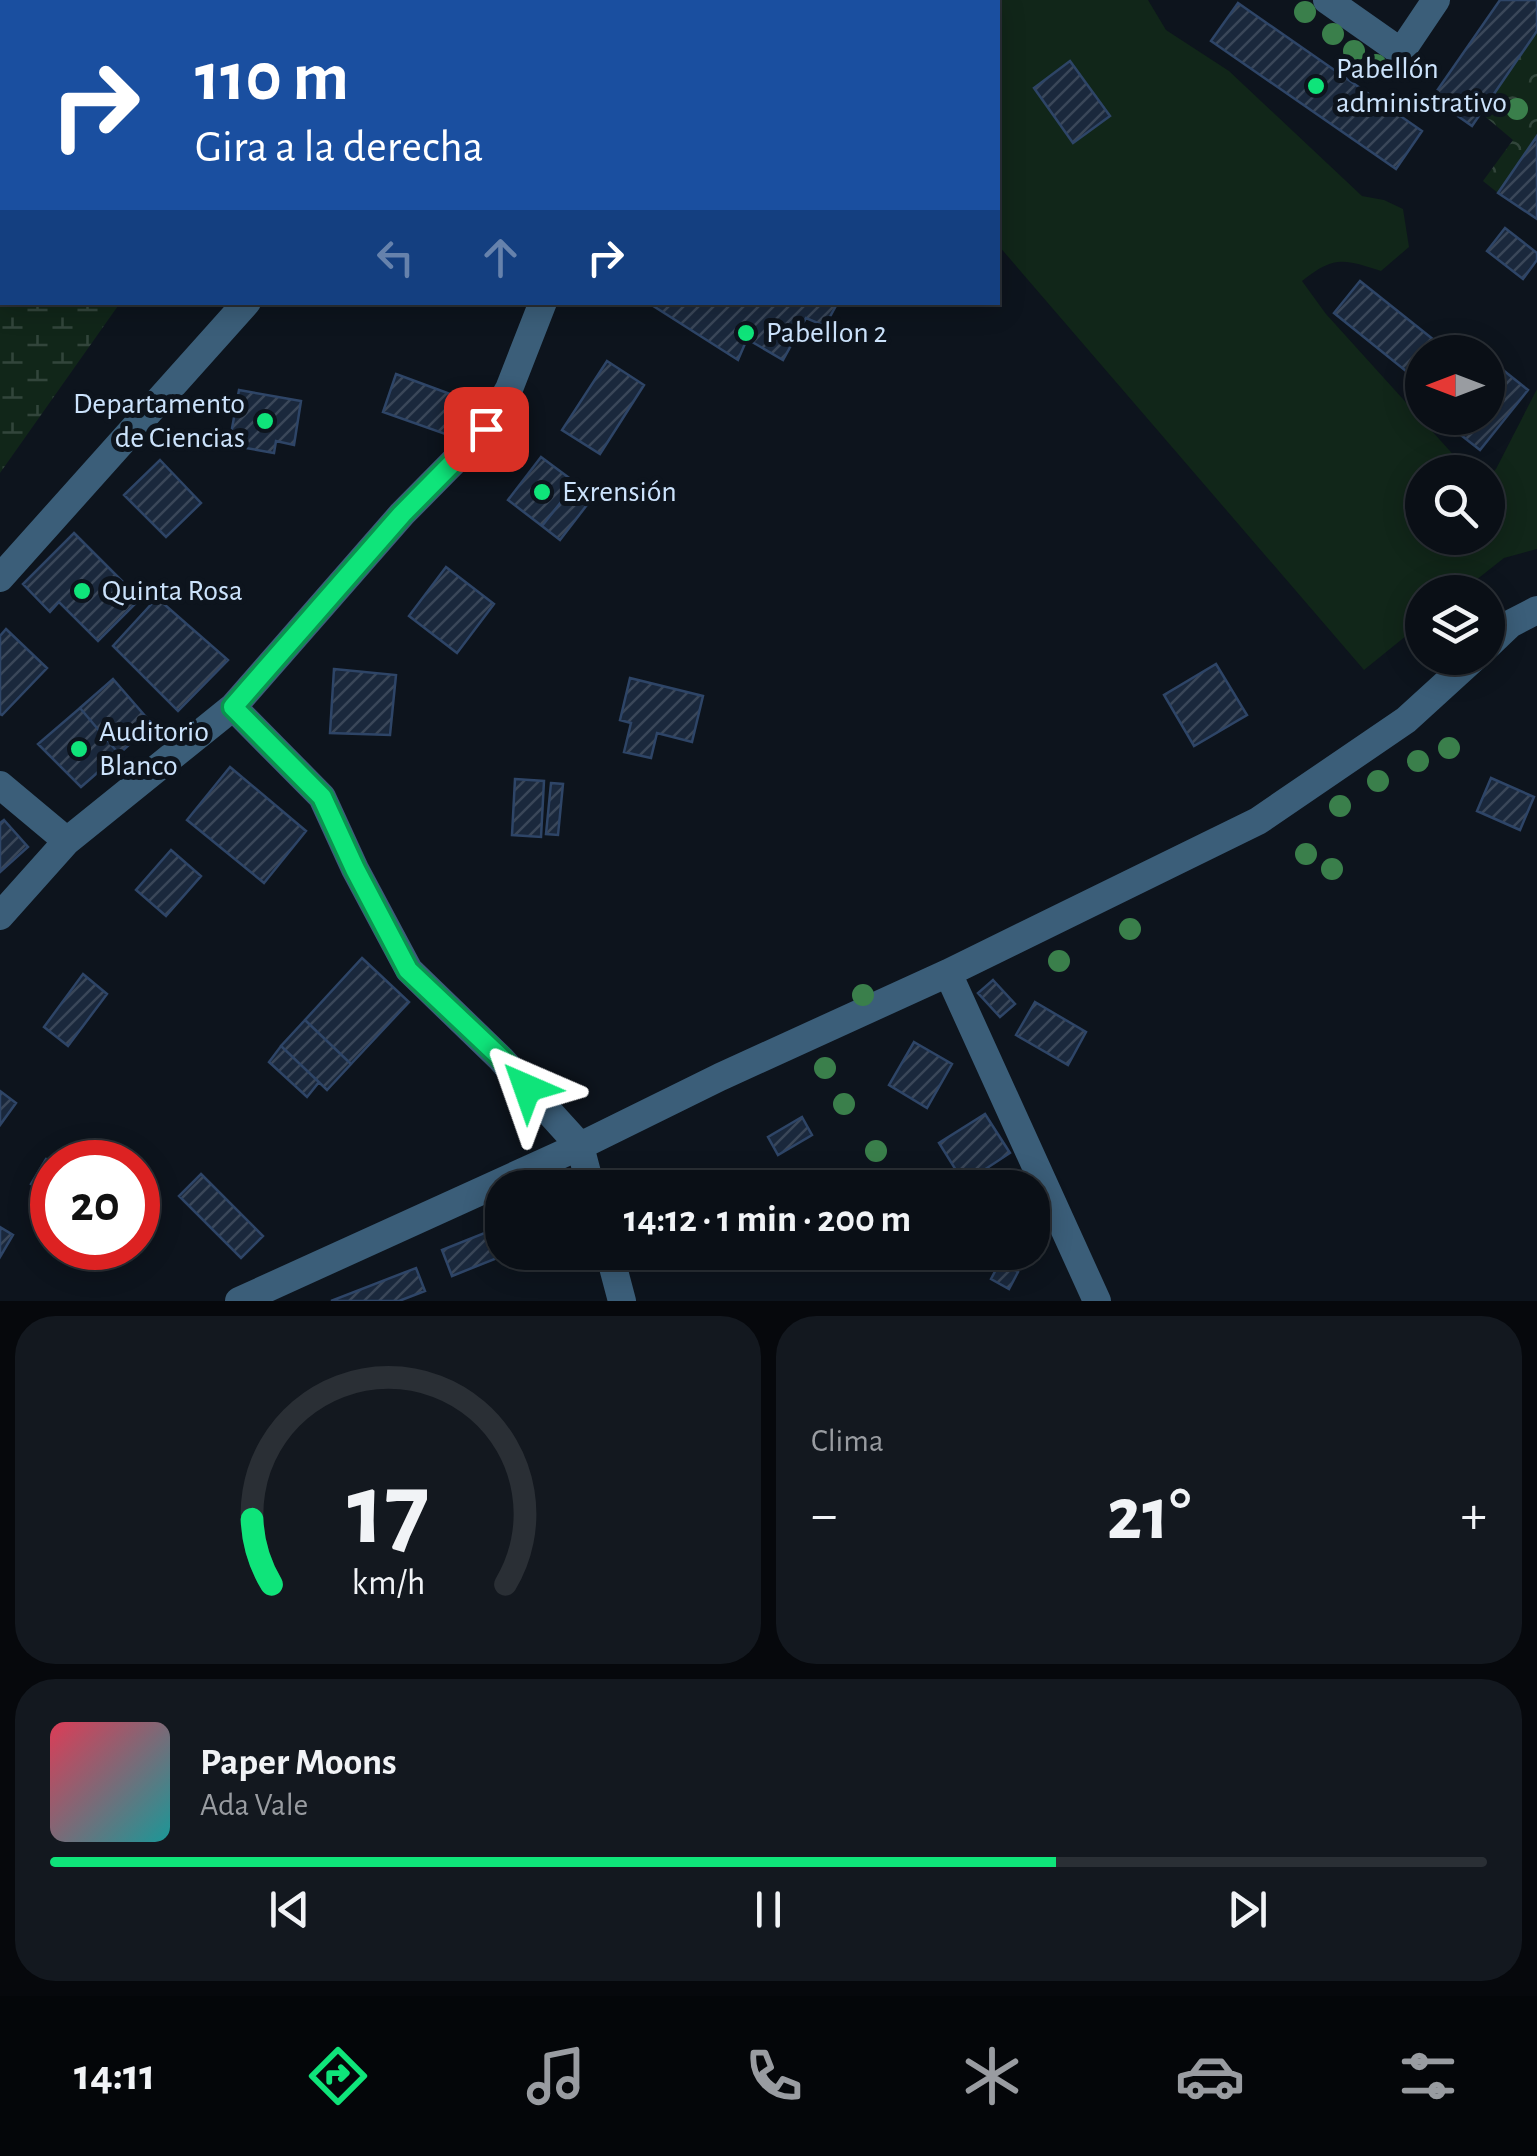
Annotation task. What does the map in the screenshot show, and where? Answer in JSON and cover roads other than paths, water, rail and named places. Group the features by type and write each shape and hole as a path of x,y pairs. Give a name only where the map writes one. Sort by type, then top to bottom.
{"lane":[{"path":"1327,0 1401,52 1436,0"},
{"path":"0,578 243,305"},
{"path":"0,916 67,841 233,707 402,514 486,429 509,389 542,305"},
{"path":"1505,629 1537,610"},
{"path":"239,1301 580,1146 1258,821 1406,720 1455,675"},
{"path":"233,707 322,797 408,970 501,1058 580,1146 586,1170"},
{"path":"0,784 67,841"},
{"path":"948,972 1097,1301"},
{"path":"614,1270 622,1301"}],"place":[{"name":"Pabellón administrativo","path":"1316,86"},
{"name":"Pabellon 2","path":"746,333"},
{"name":"Departamento de Ciencias","path":"265,421"},
{"name":"Exrensión","path":"542,492"},
{"name":"Quinta Rosa","path":"82,591"},
{"name":"Auditorio Blanco","path":"79,749"}]}
